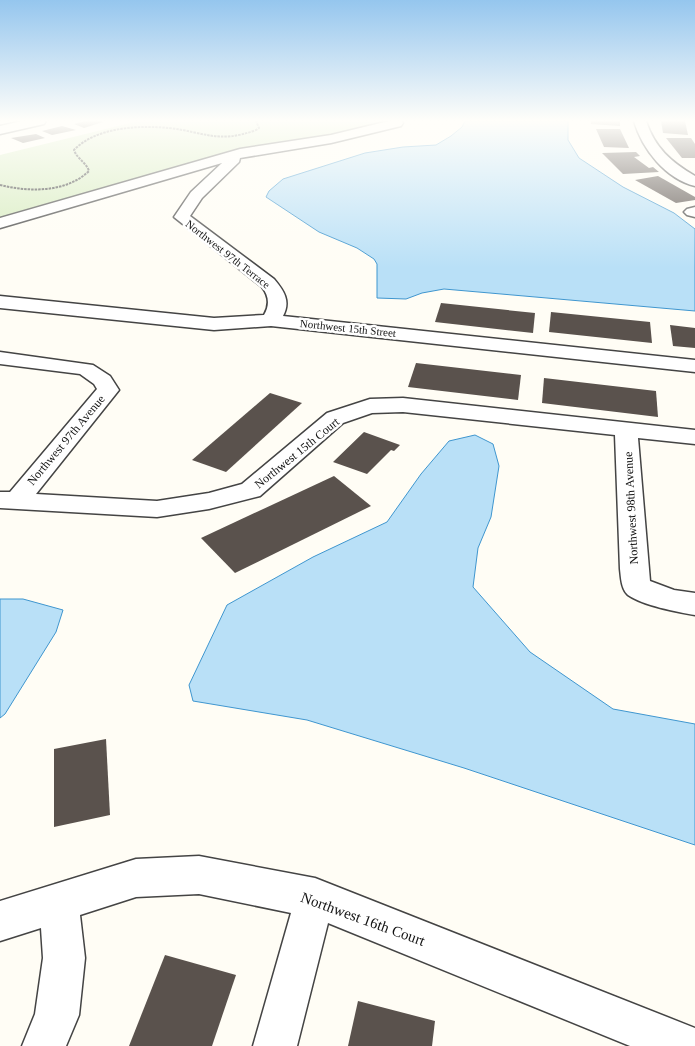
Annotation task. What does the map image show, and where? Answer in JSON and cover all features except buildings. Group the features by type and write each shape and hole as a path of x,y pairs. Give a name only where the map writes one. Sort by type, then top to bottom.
{"street":[{"path":"0,223 184,170"},
{"name":"Northwest 97th Terrace","path":"222,170 207,183 184,211 182,217 268,283 276,293 278,308 271,320"},
{"path":"678,170 695,182"},
{"name":"Northwest 15th Street","path":"0,302 214,324 271,320 695,366"},
{"name":"Northwest 97th Avenue","path":"0,358 86,369 103,380 108,390 9,500"},
{"name":"Northwest 15th Court","path":"9,500 157,509 209,501 251,490 335,418 370,406 403,405 695,438"},
{"name":"Northwest 98th Avenue","path":"626,429 634,569 637,587 670,600 695,604"},
{"name":"Northwest 16th Court","path":"0,920 136,878 199,875 315,898 670,1042"},
{"path":"275,1046 315,898"},
{"path":"44,1046 57,1015 64,958 59,902"}],"path":[{"path":"0,185 16,189 55,187 78,180 85,176 89,170"}],"green space":[{"path":"0,170 174,170 0,219"}],"water":[{"path":"312,170 597,170 623,187 674,213 695,229 695,311 444,289 422,293 406,299 377,298 377,264 374,259 357,248 319,232 266,197 269,191 283,179"},
{"path":"475,435 493,444 499,466 491,517 478,548 473,587 530,652 613,709 695,724 695,845 464,768 307,720 193,701 189,685 227,605 313,557 387,522 421,474 449,441"},
{"path":"0,599 23,599 63,610 56,632 5,714 0,718"}]}
